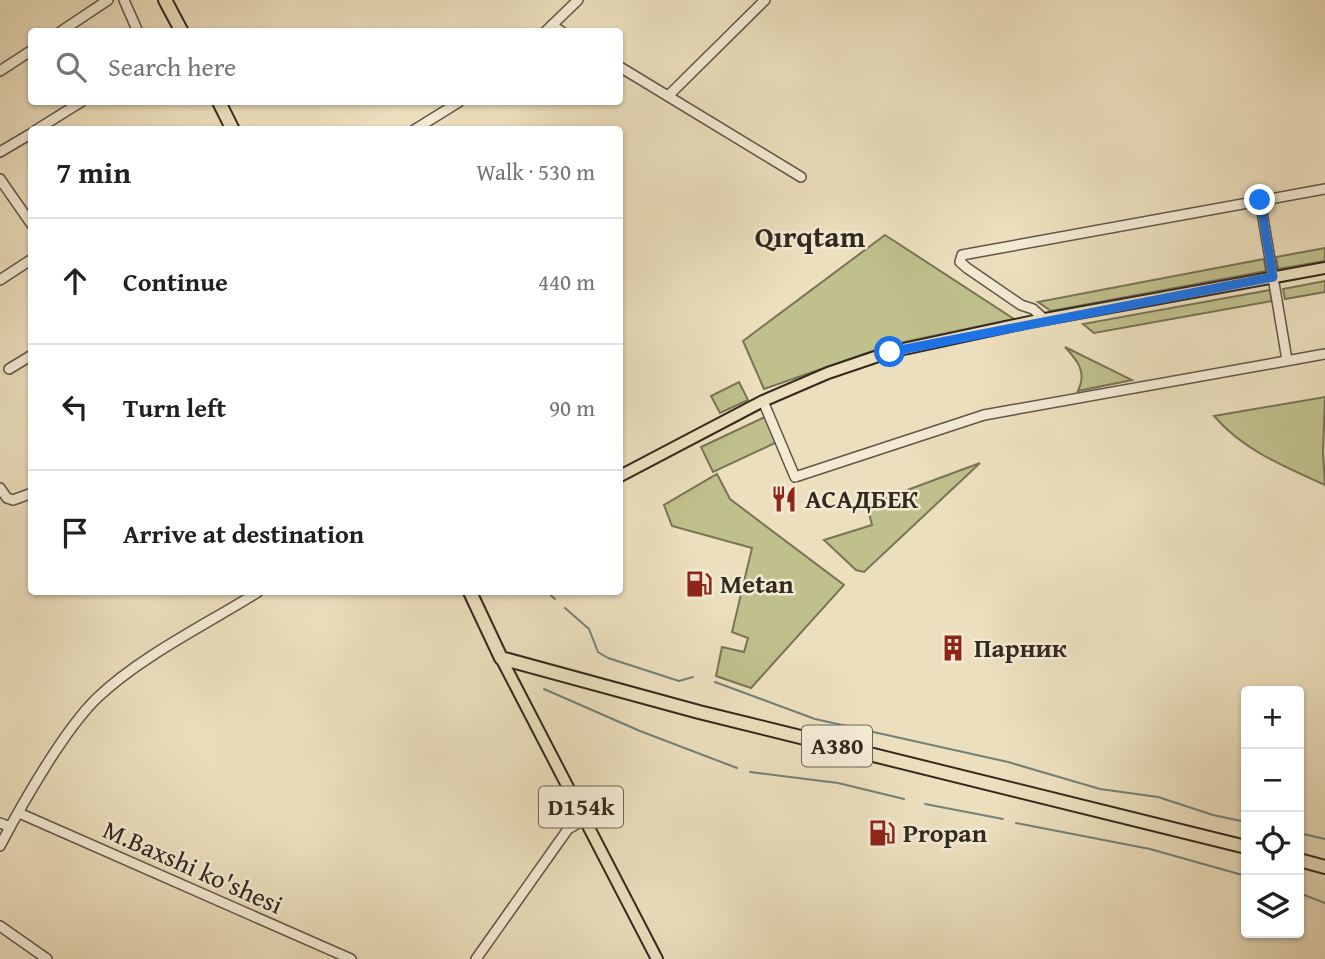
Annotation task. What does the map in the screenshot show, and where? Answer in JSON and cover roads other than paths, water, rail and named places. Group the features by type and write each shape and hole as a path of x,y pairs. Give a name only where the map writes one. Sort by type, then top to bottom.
{"highway":[{"path":"165,0 178,28"},
{"path":"220,105 231,126"},
{"path":"471,595 501,658"},
{"name":"A380","path":"501,658 699,712 1241,846"},
{"path":"1304,861 1325,867"}],"main road":[{"path":"623,474 763,401 828,373 890,352 1044,319 1325,268"},
{"name":"D154k","path":"501,658 657,959"}],"street":[{"path":"66,28 108,0"},
{"path":"124,0 136,28"},
{"path":"668,96 765,0"},
{"path":"548,28 576,1"},
{"path":"0,71 28,53"},
{"path":"623,69 801,177"},
{"path":"43,126 76,105"},
{"path":"421,126 455,105"},
{"path":"0,152 28,135"},
{"path":"0,179 28,219"},
{"path":"1044,319 967,268 960,262 962,255 1325,189"},
{"path":"1260,200 1287,360"},
{"path":"0,280 28,262"},
{"path":"763,401 795,477 984,415 1325,354"},
{"path":"9,369 28,357"},
{"path":"0,488 7,498 13,500 28,494"},
{"path":"0,846 58,750 96,699 135,669 253,595"},
{"name":"M.Baxshi ko'shesi","path":"19,813 351,959"},
{"path":"476,959 568,829 586,818"},
{"path":"0,822 10,827"},
{"path":"0,926 47,959"}],"waterway":[{"path":"550,595 555,599"},
{"path":"565,608 589,629 598,652 608,658 679,681 693,677"},
{"path":"715,682 815,719 1008,762 1100,789 1158,797 1241,821"},
{"path":"544,689 640,731 737,768"},
{"path":"750,772 838,783 904,799"},
{"path":"925,804 1003,819"},
{"path":"1016,823 1150,849 1242,875"},
{"path":"1304,834 1325,839"},
{"path":"1304,895 1325,903"}],"place":[{"name":"АСАДБЕК","path":"784,499"},
{"name":"Metan","path":"699,584"},
{"name":"Парник","path":"953,648"},
{"name":"Propan","path":"882,833"}],"district":[{"name":"Qırqtam","path":"810,237"}]}
